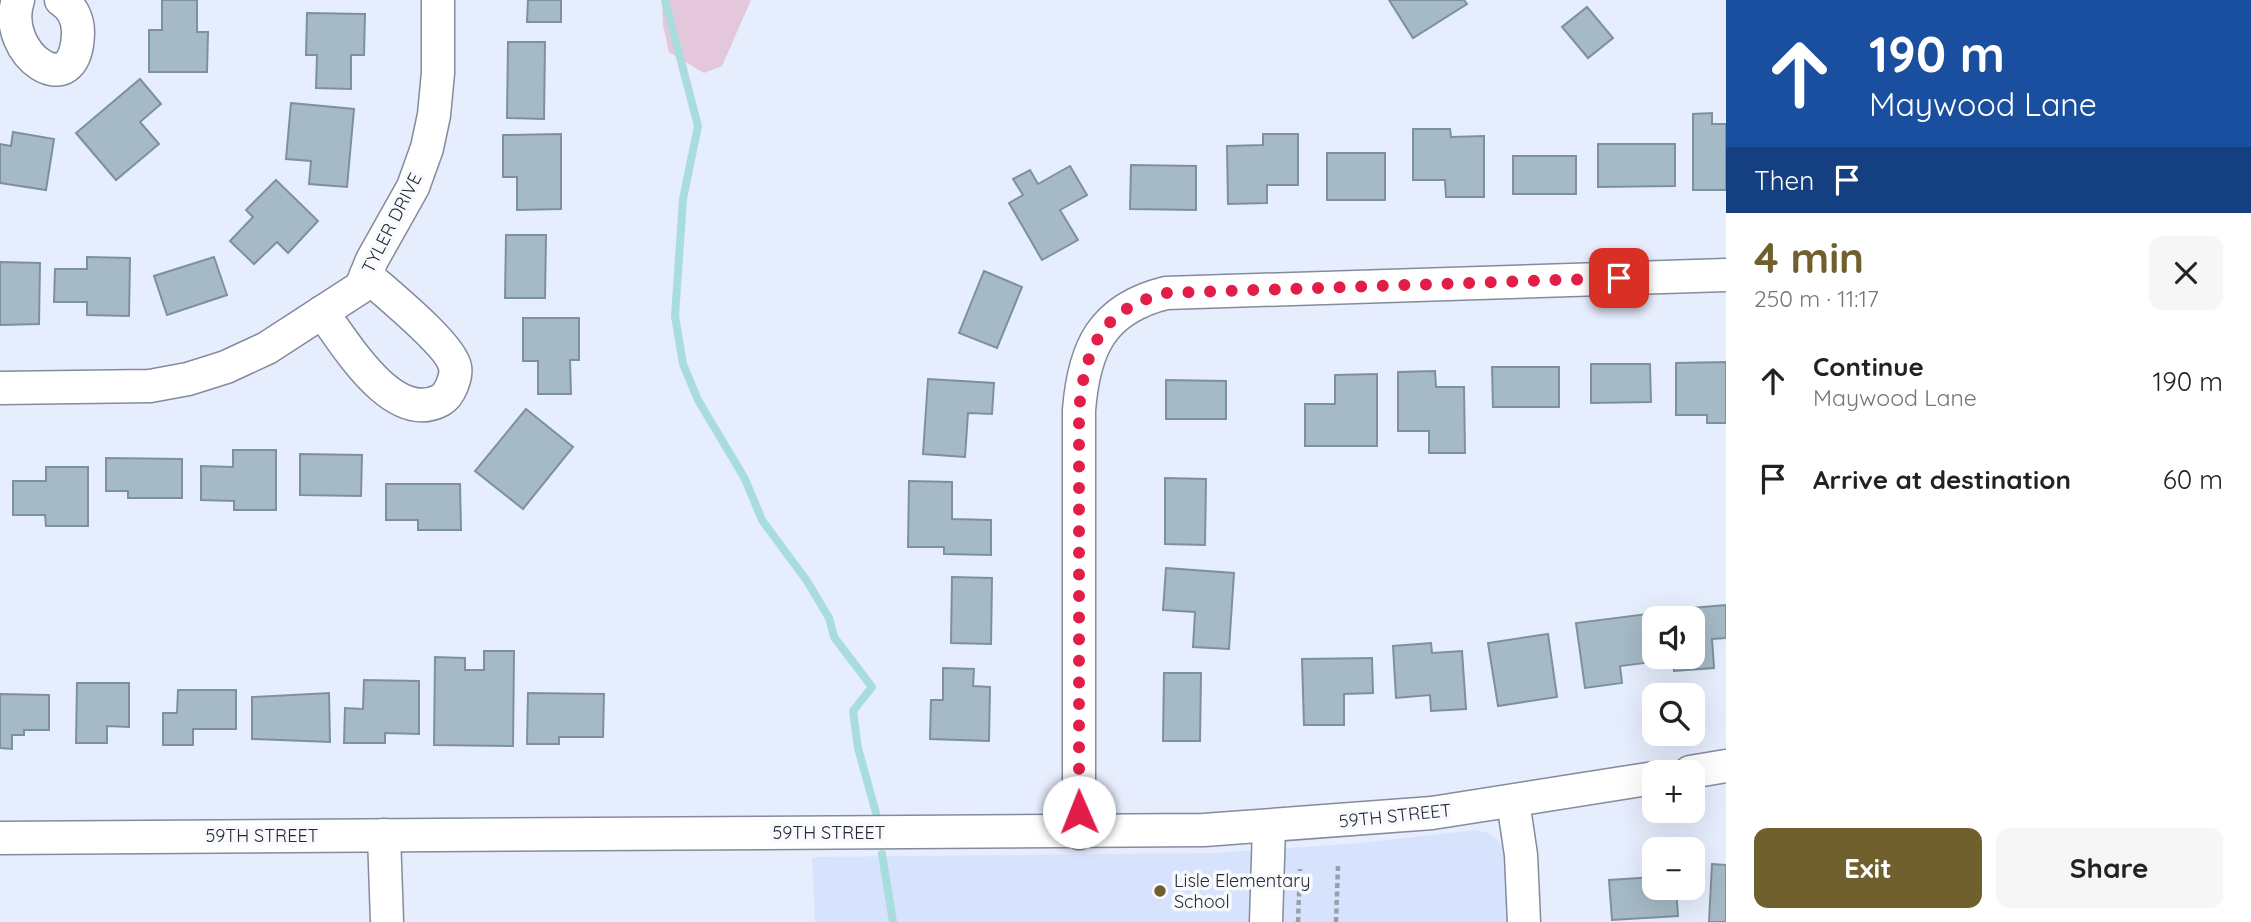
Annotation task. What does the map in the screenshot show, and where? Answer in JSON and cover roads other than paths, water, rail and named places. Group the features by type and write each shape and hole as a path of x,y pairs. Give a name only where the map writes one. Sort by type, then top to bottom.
{"street":[{"path":"10,2 1,31 8,55 17,64 42,71 66,61 78,39 74,15 61,0"},
{"name":"TYLER DRIVE","path":"0,388 150,386 188,379 226,367 267,348 361,287 413,187 427,148 437,87 438,0"},
{"path":"327,309 370,376 387,393 411,402 431,405 446,398 454,378 455,366 444,347 366,275"},
{"path":"1079,833 1079,410 1085,363 1093,344 1118,314 1166,293 1726,275"},
{"path":"1705,769 1726,765"},
{"name":"59TH STREET","path":"0,838 1079,833 1269,827 1432,813 1642,780"},
{"path":"1513,801 1521,855 1524,922"},
{"path":"1266,922 1269,827"},
{"path":"384,835 387,922"}],"waterway":[{"path":"665,0 698,126 683,199 675,316 683,364 698,400 745,479 762,520 807,581 829,618 834,637 872,687 853,711 858,748 876,813"},
{"path":"882,854 893,922"}],"place":[{"name":"Lisle Elementary School","path":"1160,891"}]}
